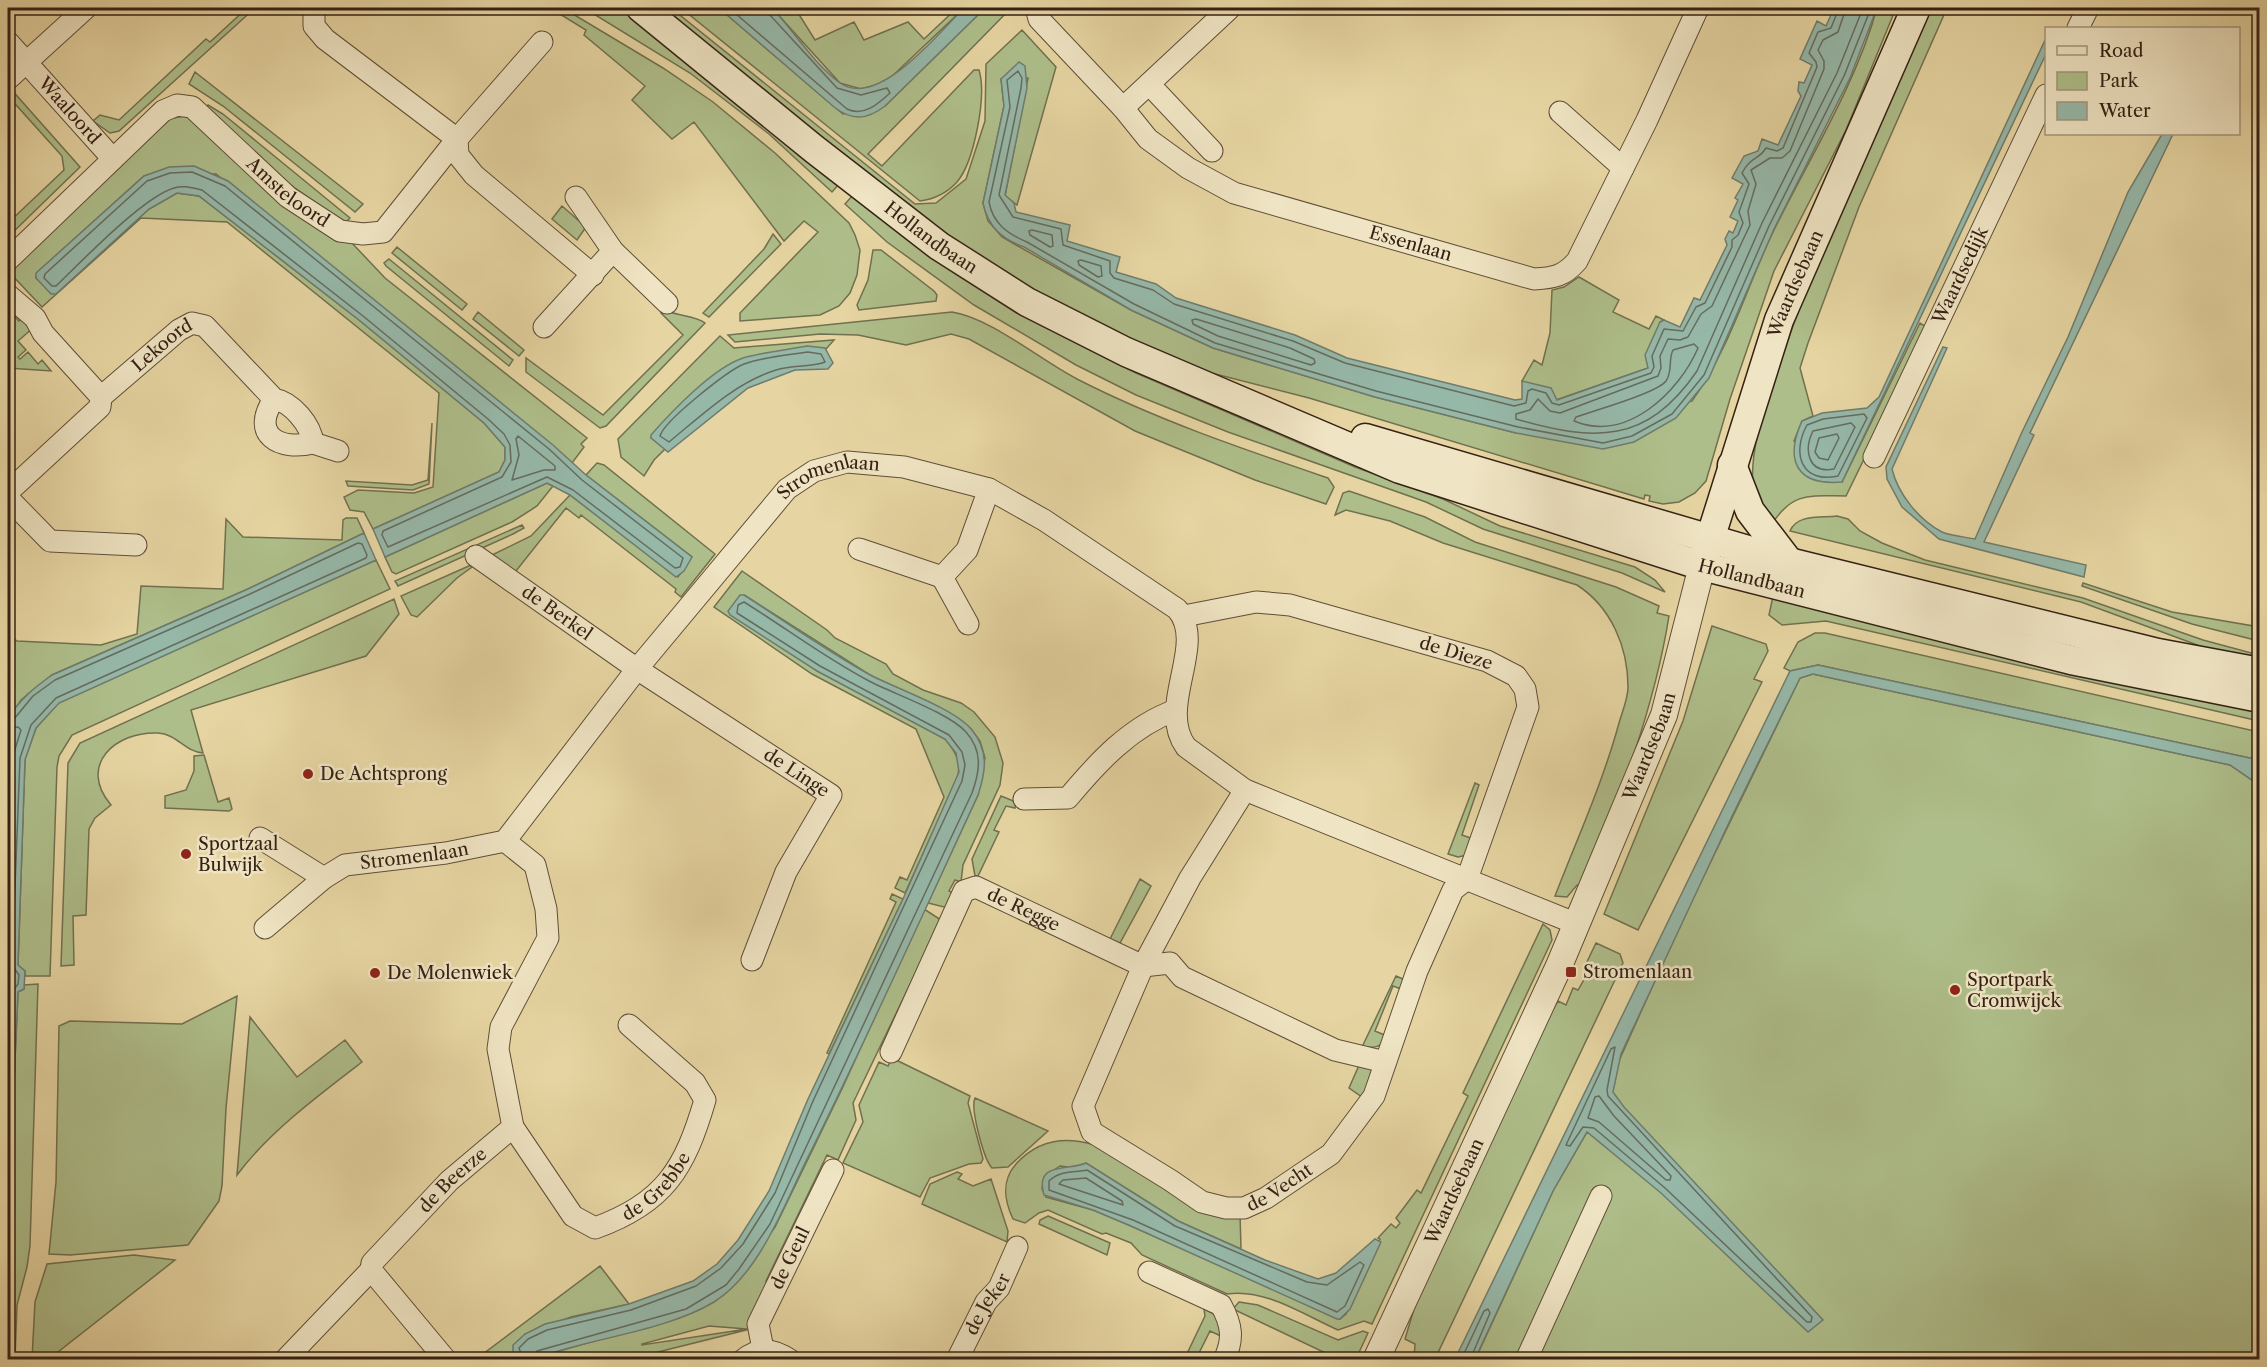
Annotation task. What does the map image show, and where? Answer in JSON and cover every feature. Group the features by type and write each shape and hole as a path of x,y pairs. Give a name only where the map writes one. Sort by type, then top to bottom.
{"main road":[{"name":"Hollandbaan","path":"641,8 814,149 939,246 1027,302 1116,347 1400,469 1702,566 2072,660 2259,698"},
{"name":"Waardsebaan","path":"1868,114 1907,8"},
{"name":"Waardsebaan","path":"1702,566 1779,320 1916,8"},
{"name":"Hollandbaan","path":"1260,408 1789,561 2158,653 2259,672"},
{"path":"1732,465 1750,511 1789,561"}],"street":[{"name":"Waaloord","path":"8,79 86,8"},
{"path":"314,8 314,26 325,39 458,139 458,155 474,175 593,275"},
{"name":"Essenlaan","path":"1036,8 1039,19 1123,108 1148,138 1188,168 1234,193 1534,279 1554,278 1567,273 1577,261 1698,8"},
{"path":"2078,27 2088,8"},
{"path":"1123,108 1229,9"},
{"name":"Waaloord","path":"8,42 112,159"},
{"name":"Amsteloord","path":"112,159 163,111 177,105 192,107 288,197 340,231 363,234 383,231 458,139 542,42"},
{"path":"1149,84 1212,151"},
{"name":"Waardsedijk","path":"1874,457 2045,97"},
{"path":"1560,112 1623,168"},
{"path":"8,260 112,159"},
{"path":"576,197 613,251 667,303"},
{"path":"544,327 613,251"},
{"path":"8,295 35,318 43,333 101,397"},
{"name":"Lekoord","path":"8,492 100,407 101,397 179,330 192,323 205,326 274,399 285,401 312,431 313,442"},
{"path":"274,399 266,411 264,423 281,445 296,447 313,442 338,451"},
{"name":"Stromenlaan","path":"265,928 324,878 345,865 446,853 505,841 637,669 787,489 814,471 847,462 892,465 989,489 1044,520 1177,609 1184,616"},
{"path":"942,577 967,550 989,489"},
{"path":"8,498 51,541 136,545"},
{"path":"859,549 942,577 968,624"},
{"name":"de Berkel","path":"476,556 637,669"},
{"name":"Waardsebaan","path":"1376,1359 1577,924 1664,715 1702,566"},
{"name":"de Dieze","path":"1184,616 1256,602 1290,605 1487,661 1516,676 1525,689 1528,707 1467,879"},
{"path":"1184,616 1188,633 1176,710 1181,740 1186,747 1245,790 1577,924"},
{"name":"de Linge","path":"637,669 831,795 786,872 752,960"},
{"path":"1024,799 1068,798 1092,769 1120,743 1153,718 1176,710"},
{"path":"1143,966 1190,878 1245,790"},
{"path":"260,838 324,878"},
{"path":"505,841 535,865 546,909 548,938 501,1027 498,1049 513,1127"},
{"name":"de Vecht","path":"1143,966 1083,1106 1092,1132 1202,1202 1226,1208 1244,1208 1288,1184 1331,1154 1374,1096 1417,971 1453,890 1467,879"},
{"name":"de Regge","path":"891,1052 964,891 976,887 1143,966"},
{"path":"1143,966 1170,963 1182,977 1335,1050 1385,1062"},
{"name":"de Grebbe","path":"513,1127 573,1216 595,1228 622,1218 651,1199 679,1169 695,1134 705,1100 695,1083 629,1025"},
{"name":"de Beerze","path":"285,1359 371,1270 372,1263 449,1181 513,1127"},
{"name":"de Geul","path":"763,1349 758,1324 833,1170"},
{"path":"1526,1359 1601,1196"},
{"name":"de Jeker","path":"957,1359 986,1302 999,1288 1017,1247"},
{"path":"371,1270 446,1359"},
{"path":"1149,1272 1221,1305 1231,1331 1232,1344 1224,1359"},
{"path":"743,1359 763,1349 777,1351 790,1359"}],"green space":[{"path":"247,8 255,8 119,131 110,133 93,121 100,115 119,120 206,39 210,42"},
{"path":"550,8 563,8 663,68 713,102 775,153 849,223 860,250 857,275 850,293 839,306 820,315 740,321 740,313 818,232 804,221 784,241 694,122 672,139 632,100 645,86 584,35 586,30"},
{"path":"584,8 623,8 840,183 832,192 769,134 690,73"},
{"path":"658,8 671,8 915,204 936,203 966,179 985,121 986,64 1022,30 1056,67 1017,205 1005,196 1028,78 1001,79 1004,106 983,203 988,221 1002,237 1131,310 1213,348 1375,397 1516,433 1692,401 1728,338 1775,228 1845,92 1877,8 1896,8 1846,130 1774,271 1730,399 1706,481 1695,493 1679,502 1663,504 1649,501 1650,496 1645,495 1644,499 1309,398 1192,368 1097,329 945,237"},
{"path":"681,8 719,8 843,114 885,106 985,8 1011,8 868,154 882,166 974,70 979,70 980,112 969,160 953,186 936,197 920,201"},
{"path":"772,8 795,8 815,40 854,22 864,40 908,22 924,39 957,8 964,8 886,82 861,89 840,83"},
{"path":"1929,8 1947,8 1859,207 1800,368 1813,416 1802,421 1794,441 1842,482 1920,323 1928,328 1846,496 1813,496 1795,501 1780,513 1772,524 1758,502 1753,488 1754,455 1765,407 1797,315 1832,226"},
{"path":"195,72 363,204 355,212 223,106 189,84"},
{"path":"10,88 80,167 8,237 8,223 64,170 62,156 8,96"},
{"path":"208,105 223,114 350,218 345,223 272,172 206,108"},
{"path":"184,116 193,119 351,242 385,278 587,438 581,444 584,447 572,463 216,174 144,176 37,273 36,278 56,294 149,209 177,193 199,196 359,320 484,423 505,447 505,460 499,472 373,529 364,512 350,510 344,497 358,490 414,493 433,487 439,393 227,222 141,218 42,307 10,273 12,267 168,119"},
{"path":"854,194 1032,320 1136,373 1355,467 1443,499 1500,526 1635,567 1655,580 1665,592 1622,573 1483,529 1426,502 1228,432 1136,395 1076,365 974,305 887,242 845,204"},
{"path":"562,206 586,227 577,240 552,219"},
{"path":"773,234 781,244 709,317 703,313 764,249"},
{"path":"397,247 467,304 462,310 392,253"},
{"path":"873,250 881,250 934,291 937,295 936,301 859,310 857,305 868,280"},
{"path":"389,259 513,360 509,366 386,266 384,263"},
{"path":"1579,277 1619,300 1613,312 1649,329 1656,316 1664,320 1660,322 1648,368 1556,400 1522,381 1534,360 1542,365 1550,333 1552,290 1564,287"},
{"path":"8,309 19,321 24,316 33,328 18,341 26,350 18,357 20,359 28,352 38,364 42,360 51,371 8,368"},
{"path":"667,311 705,323 606,426 600,428 526,372 526,358 603,415 683,335 661,313"},
{"path":"478,312 524,350 519,356 473,319"},
{"path":"952,312 983,322 1077,379 1138,408 1232,445 1328,478 1334,487 1326,504 1255,480 1135,431 969,339 951,334 906,345 858,335 820,334 735,342 728,335"},
{"path":"720,336 734,348 834,340 826,349 651,438 665,449 654,460 644,476 621,457 618,439"},
{"path":"432,423 429,484 413,490 348,486 346,481 412,485 428,480"},
{"path":"597,463 604,465 715,554 681,597 675,592 676,589 581,515 579,518 566,508 512,576 488,557 531,536 570,495 678,577 692,557 586,475"},
{"path":"547,483 553,486 537,506 512,522 396,574 392,572 385,557"},
{"path":"1349,491 1425,517 1475,542 1616,587 1659,606 1657,613 1669,616 1654,686 1634,754 1584,887 1577,885 1567,897 1555,896 1598,789 1627,696 1625,657 1615,629 1599,605 1577,585 1443,543 1390,521 1346,510 1335,515 1343,493"},
{"path":"1837,516 1848,519 1860,531 1882,543 1925,560 2083,598 2203,640 2259,655 2259,663 2200,646 2081,602 1790,531 1803,519"},
{"path":"357,518 364,533 248,589 52,675 21,700 8,720 8,634 17,641 101,645 137,634 141,586 223,589 226,519 243,537 342,540 343,520"},
{"path":"522,525 524,528 513,534 398,586 395,581"},
{"path":"376,560 390,589 72,735 59,756 57,767 50,976 25,976 25,971 18,965 25,759 36,728 58,703"},
{"path":"471,565 472,567 457,578 417,617 411,615 401,596"},
{"path":"742,571 827,630 835,638 886,664 893,674 923,690 961,703 974,712 995,737 1003,763 1000,785 963,865 961,882 955,880 949,891 955,894 948,908 928,903 978,795 985,758 980,741 971,729 952,715 870,675 744,595 817,671 945,739 955,753 959,768 957,779 905,893 895,888 900,877 907,880 944,797 916,729 812,674 714,607"},
{"path":"2083,583 2172,612 2259,627 2259,641 2192,624 2082,586"},
{"path":"1773,596 2259,712 2259,721 1826,621 1782,625 1769,615"},
{"path":"394,599 399,614 366,656 191,710 203,753 191,750 171,736 158,733 128,738 116,744 106,753 100,764 98,777 102,790 111,805 95,818 89,829 86,915 73,916 74,965 61,966 68,763 80,743"},
{"path":"1712,626 1766,644 1768,651 1754,679 1762,682 1638,930 1604,914 1683,721"},
{"path":"1815,633 1825,633 2259,732 2259,760 1818,665 1790,671 1784,668 1798,642"},
{"name":"Sportpark Cromwijck","path":"1813,674 2230,765 2259,785 2259,1359 1475,1360 1553,1191 1587,1132 1680,925 1800,678"},
{"path":"204,755 218,802 229,798 232,809 229,811 165,808 165,796 186,790 194,771 194,756"},
{"path":"1475,783 1479,785 1462,835 1476,840 1467,855 1458,857 1448,854"},
{"path":"1001,796 1016,802 1015,808 1006,806 994,830 999,832 978,876 975,876 972,859"},
{"path":"1140,879 1151,886 1120,943 1110,939"},
{"path":"892,894 903,899 829,1054 827,1053 896,902 890,899"},
{"path":"924,909 941,920 853,1103 856,1120 838,1160 827,1155 766,1281 768,1292 750,1329 630,1359 475,1360 600,1266 629,1304 571,1317 525,1334 520,1359 542,1356 688,1314 730,1289 775,1227 841,1091","holes":["709,1326 747,1329 642,1345"]},
{"path":"1543,924 1550,930 1552,940 1372,1324 1364,1321 1338,1330 1270,1299 1241,1293 1227,1294 1142,1255 1131,1243 1106,1233 1102,1234 1048,1210 1039,1213 1025,1223 1013,1219 1006,1198 1006,1184 1011,1170 1032,1150 1050,1142 1068,1140 1104,1148 1240,1214 1241,1249 1178,1221 1086,1163 1076,1168 1060,1166 1044,1177 1042,1189 1046,1197 1093,1210 1340,1319 1346,1314 1380,1239 1378,1238 1391,1224 1396,1228 1400,1223 1396,1218 1417,1190 1421,1193 1468,1096 1463,1093"},
{"path":"1596,943 1620,954 1623,963 1435,1359 1414,1359 1415,1344 1405,1339 1423,1279 1534,1041 1558,1001 1566,1005 1573,988 1578,990 1590,969 1585,966"},
{"path":"1396,976 1405,980 1401,989 1393,986 1375,1031 1387,1036 1383,1043 1377,1046 1362,1047"},
{"path":"38,984 30,1246 17,1305 15,1359 8,1360 8,1219 18,992 24,989 24,985"},
{"path":"237,996 226,1108 222,1186 219,1201 188,1245 70,1255 49,1254 56,1182 59,1026 70,1021 182,1024"},
{"path":"250,1017 297,1077 345,1040 362,1062 279,1129 237,1175"},
{"path":"892,1058 970,1096 968,1103 983,1159 981,1163 969,1164 930,1178 920,1197 843,1163 863,1122 859,1105 879,1062 888,1066"},
{"path":"1360,1063 1371,1069 1373,1074 1365,1099 1349,1088"},
{"path":"975,1098 1048,1131 1008,1167 992,1168 985,1155 979,1134 974,1112"},
{"path":"957,1172 962,1174 958,1179 973,1186 991,1179 1008,1231 1007,1242 922,1204 930,1184"},
{"path":"1048,1216 1110,1243 1107,1255 1039,1224 1040,1220"},
{"path":"134,1255 175,1260 49,1359 32,1359 35,1302 47,1264"},
{"path":"1239,1302 1258,1305 1338,1340 1363,1331 1368,1333 1356,1359 1338,1359 1233,1309"},
{"path":"1204,1309 1216,1315 1223,1337 1210,1331 1196,1359 1184,1360 1205,1316"}],"water":[{"path":"719,8 772,8 831,75 840,83 855,89 872,86 907,65 964,8 985,8 885,106 872,114 853,117 834,107"},
{"path":"1834,8 1877,8 1850,78 1774,229 1709,378 1676,418 1634,442 1603,449 1516,433 1375,397 1213,348 1131,310 1009,240 992,225 983,203 1004,106 1001,79 1019,62 1025,66 1027,88 1005,195 1014,203 1016,212 1070,225 1067,241 1120,257 1116,272 1156,284 1176,298 1295,335 1347,358 1515,400 1522,399 1522,381 1551,388 1557,400 1648,368 1645,355 1660,322 1664,320 1680,327 1694,298 1700,300 1727,245 1725,239 1729,231 1733,233 1738,221 1730,217 1738,200 1735,198 1743,184 1732,178 1744,156 1758,151 1762,139 1778,145 1801,96 1798,91 1799,82 1804,83 1812,65 1800,59 1817,21 1826,26"},
{"path":"2045,40 2045,56 1842,482 1814,480 1798,468 1794,448 1802,421 1822,413 1867,408 1879,397"},
{"path":"2161,135 2173,135 2030,433 2034,435 1984,542 2086,565 2084,577 1939,539 1902,507 1887,479 1886,467 1943,347 1947,348 1892,469 1904,497 1925,521 1942,532 1975,539 2022,432 2068,337 2128,192"},
{"path":"194,166 228,181 553,445 586,475 692,557 684,571 676,577 570,495 547,483 385,557 373,529 499,472 505,460 505,447 484,423 359,320 199,196 177,193 149,209 56,294 51,294 36,278 36,273 144,176 169,167"},
{"path":"807,346 825,348 833,363 828,369 795,370 748,388 668,452 651,438 651,435 681,403 706,380 731,363 751,356"},
{"path":"364,533 376,560 59,703 36,728 25,760 18,965 25,971 24,989 18,992 8,1219 8,720 22,700 52,675 248,589"},
{"path":"740,595 744,595 856,667 940,707 964,722 977,738 983,753 984,769 981,786 875,1018 782,1212 759,1254 746,1272 731,1289 696,1312 653,1327 542,1356 520,1359 513,1354 513,1345 525,1334 545,1324 629,1304 693,1281 717,1264 738,1240 769,1191 808,1099 903,899 959,772 956,753 945,739 817,671 730,615 728,611"},
{"path":"1818,665 2259,760 2259,785 2230,765 1813,674 1800,678 1733,814 1621,1054 1613,1092 1624,1107 1823,1320 1808,1332 1661,1193 1587,1132 1553,1191 1475,1359 1455,1359 1790,671"},
{"path":"1086,1163 1178,1221 1265,1260 1318,1279 1336,1273 1375,1239 1381,1242 1350,1309 1340,1319 1337,1319 1131,1226 1093,1210 1044,1195 1042,1184 1048,1172"}],"place":[{"name":"De Achtsprong","path":"308,774"},
{"name":"Sportzaal Bulwijk","path":"186,854"},
{"name":"Stromenlaan","path":"1571,972"},
{"name":"De Molenwiek","path":"375,973"},
{"name":"Sportpark Cromwijck","path":"1955,990"}]}
